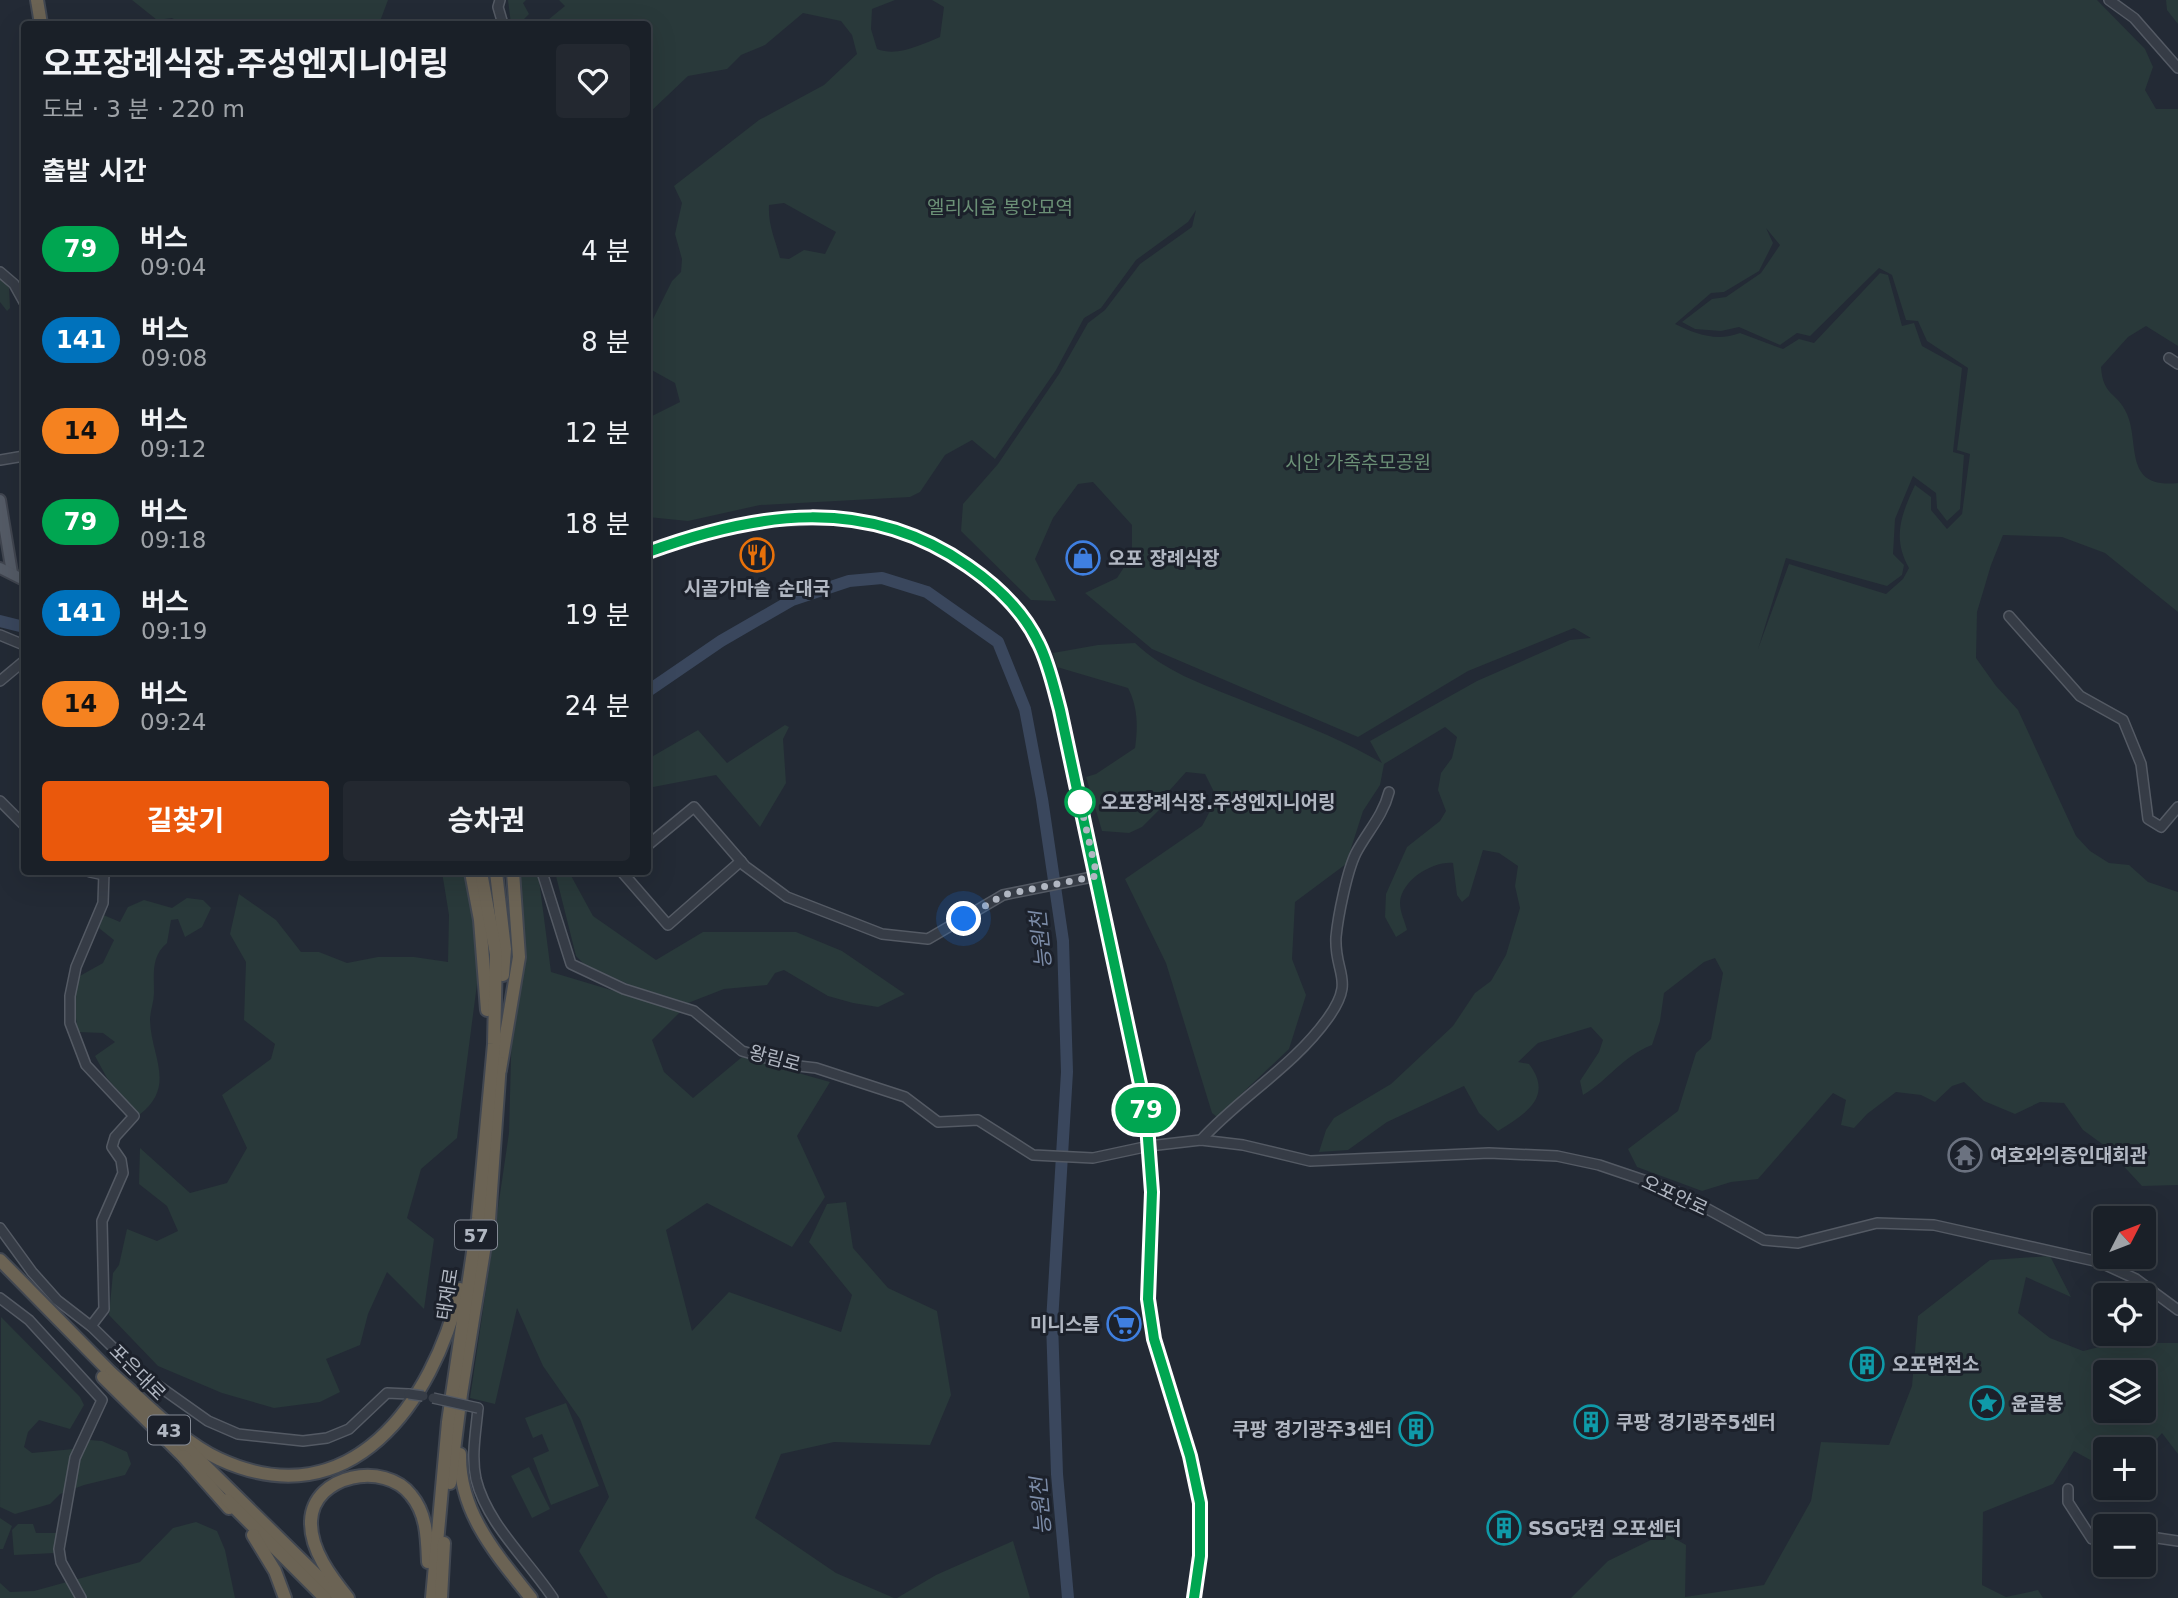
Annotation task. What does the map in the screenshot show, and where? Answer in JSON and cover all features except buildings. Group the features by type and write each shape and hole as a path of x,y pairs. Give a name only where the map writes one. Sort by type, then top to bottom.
{"highway":[{"path":"40,0 43,21"},
{"path":"472,875 482,933 496,1072"},
{"name":"태재로","path":"461,1394 489,1220 496,1072 496,954 482,875"},
{"name":"태재로","path":"430,1598 448,1422 478,1218 499,1043 505,949 496,875"},
{"path":"496,1072 519,957 513,875"},
{"path":"111,1373 197,1446 239,1467 289,1475 313,1474 335,1467 382,1436 421,1392 444,1347 478,1218"},
{"name":"포은대로","path":"0,1259 111,1373 340,1598"},
{"name":"포은대로","path":"0,1271 325,1598"},
{"path":"461,1394 459,1464 470,1509 490,1546 531,1598"},
{"name":"57","path":"441,1598 447,1506 461,1394"},
{"path":"183,1456 256,1539 275,1571 285,1598"},
{"path":"348,1598 322,1560 315,1545 311,1520 314,1507 329,1488 340,1482 368,1475 381,1476 404,1487 419,1507 426,1531 430,1598"}],"main road":[{"path":"0,500 12,573"},
{"path":"0,568 21,578"}],"street":[{"path":"500,0 498,8 502,21"},
{"path":"2109,0 2134,18 2178,68"},
{"path":"0,272 13,284 21,297"},
{"path":"0,460 21,456"},
{"path":"651,551 696,534 749,522 837,519 898,528 928,541 974,570 1000,591 1040,644 1060,710 1142,1087 1152,1192 1148,1299 1154,1339 1190,1456 1200,1503 1200,1556 1194,1598"},
{"path":"2009,616 2080,696 2123,720 2141,764 2148,819 2161,827 2178,807"},
{"path":"0,635 21,644"},
{"path":"4,679 21,664"},
{"path":"4,679 21,673"},
{"path":"1201,1140 1219,1121 1268,1082 1328,1019 1344,991 1336,938 1355,855 1386,806 1389,792"},
{"path":"0,801 21,822"},
{"path":"651,843 694,807 741,862 787,897 882,934 928,939 1003,895 1097,876"},
{"path":"625,875 668,925 741,862"},
{"path":"91,1326 104,1309 102,1221 123,1173 121,1160 112,1147 115,1137 134,1116 86,1065 71,1023 70,996 76,967 103,904 104,875"},
{"name":"왕림로","path":"543,875 571,964 624,989 694,1011 742,1051 790,1065 816,1068 905,1097 938,1122 978,1120 1033,1155 1093,1158 1149,1146"},
{"name":"오포안로","path":"1149,1146 1201,1140 1243,1145 1310,1161 1489,1153 1538,1154 1577,1159 1673,1190 1764,1240 1798,1242 1877,1223 1934,1225 2099,1262 2136,1279 2178,1310"},
{"path":"0,1228 32,1272 57,1300 91,1326 136,1370 208,1421 238,1434 303,1441 327,1438 349,1429 387,1393 428,1397 478,1408 474,1455 477,1480 493,1517 553,1598"},
{"path":"0,1298 29,1320 102,1400 75,1458 59,1549 61,1562 80,1598"},
{"path":"2068,1489 2068,1503 2093,1538"},
{"path":"2156,1538 2178,1541"}],"green space":[{"path":"132,0 388,0 380,21 157,20"},
{"path":"508,0 526,0 523,3 529,14 522,21 511,21"},
{"path":"559,0 895,0 872,9 871,29 877,49 893,52 940,37 944,7 932,0 2097,0 2145,49 2153,67 2145,90 2156,109 2178,109 2178,346 2146,326 2128,337 2101,367 2104,384 2127,414 2141,472 2149,479 2161,483 2178,483 2178,612 2105,553 2062,537 2003,535 1977,612 1976,658 2018,710 2076,836 2090,851 2109,863 2129,865 2148,882 2178,892 2178,1185 2142,1186 2105,1146 2083,1130 2064,1103 2040,1102 2015,1114 1984,1101 1964,1082 1952,1086 1935,1102 1921,1095 1896,1092 1867,1114 1854,1128 1841,1125 1846,1100 1833,1093 1758,1179 1731,1182 1702,1191 1637,1167 1628,1149 1678,1111 1696,1053 1711,1039 1723,973 1715,958 1704,962 1664,993 1660,1021 1652,1045 1632,1056 1583,1095 1580,1081 1599,1052 1603,1040 1591,1027 1538,1043 1518,1062 1529,1064 1536,1076 1539,1087 1537,1096 1526,1112 1498,1131 1479,1113 1464,1086 1387,1122 1348,1150 1319,1152 1326,1130 1334,1118 1391,1084 1453,1026 1475,993 1491,981 1506,955 1520,908 1515,886 1518,866 1499,853 1483,850 1469,896 1462,902 1457,895 1453,863 1445,863 1419,874 1406,887 1400,903 1407,930 1396,937 1385,917 1386,894 1407,847 1440,821 1446,811 1438,790 1441,773 1452,758 1457,737 1445,727 1384,764 1380,785 1363,811 1346,864 1295,902 1292,959 1306,995 1289,1049 1217,1117 1212,1113 1166,963 1125,879 1202,826 1217,798 1205,774 1186,772 1161,800 1159,810 1142,827 1129,833 1102,831 1086,777 1096,774 1135,748 1137,725 1134,702 1128,688 1057,667 1053,653 1098,645 1135,643 1146,653 1184,676 1330,736 1382,763 1370,741 1477,681 1570,640 1591,638 1574,628 1468,671 1358,737 1152,649 1085,593 1117,578 1132,555 1132,525 1093,482 1078,484 1053,518 1035,559 1056,601 1031,600 961,531 963,504 998,464 1059,374 1088,323 1105,310 1140,264 1192,227 1196,210 1188,222 1136,260 1101,308 1084,318 1056,370 995,459 972,440 945,455 920,492 910,497 760,505 688,521 651,517 651,416 680,402 675,383 651,370 651,323 672,281 681,272 682,259 675,234 682,203 674,186 759,120 824,85 857,54 852,35 841,21 803,13 765,45 741,55 727,69 688,76 651,111 651,21 547,21 565,6","holes":["784,203 836,232 825,254 804,250 789,259 780,258 771,226 769,205","1766,228 1780,245 1761,273 1726,297 1712,299 1682,322 1695,329 1721,331 1739,327 1780,345 1797,333 1810,336 1879,268 1892,275 1906,320 1918,321 1927,341 1968,368 1957,450 1970,454 1962,514 1947,529 1931,510 1931,497 1915,485 1900,526 1901,547 1909,568 1903,579 1886,594 1789,564 1758,649 1786,558 1887,586 1902,575 1904,565 1893,554 1895,519 1913,476 1936,493 1937,508 1947,521 1960,509 1964,455 1953,452 1962,368 1922,346 1914,323 1902,326 1888,275 1880,273 1814,343 1799,339 1783,349 1740,333 1714,337 1698,334 1675,324 1711,293 1724,292 1759,271 1773,243"]},
{"path":"2166,0 2178,0 2178,24 2167,10"},
{"path":"0,278 9,286 10,308 7,311 0,302"},
{"path":"785,725 789,727 783,739 786,783 760,827 716,775 651,787 651,757 698,730 727,763"},
{"path":"442,875 464,875 477,918 477,984 457,1138 421,1169 407,1218 434,1239 424,1309 387,1272 368,1314 360,1345 326,1359 340,1392 320,1402 274,1408 222,1393 158,1366 109,1315 113,1273 119,1265 127,1229 157,1241 178,1231 167,1206 139,1184 140,1148 190,1193 227,1183 247,1148 222,1095 271,1059 275,1044 244,1020 246,962 230,934 239,894 276,920 301,952 319,952 347,963 378,957 414,957 448,962 449,915"},
{"path":"516,875 538,875 551,972 681,1011 652,1040 664,1072 693,1098 742,1057 830,1082 797,1136 825,1197 792,1247 707,1203 666,1230 692,1331 729,1292 841,1332 852,1295 809,1242 827,1204 846,1202 853,1248 888,1288 937,1311 951,1395 930,1445 834,1442 781,1454 755,1518 836,1573 894,1598 608,1598 579,1551 609,1497 580,1419 543,1366 517,1308 495,1404 470,1398 509,1133"},
{"path":"556,875 571,875 593,916 656,960 703,932 796,932 842,951 905,994 878,1007 853,1003 828,996 784,970 775,973 767,985 724,989 688,1003 630,985 584,964 576,956"},
{"path":"187,898 203,900 211,908 202,927 185,937 178,919 171,920 167,943 158,954 150,1020 159,1082 157,1093 139,1115 107,1078 95,1056 115,1042 103,1033 78,1032 73,998 78,977 103,963 114,940 99,928 101,914 120,922 128,907 144,900 172,908"},
{"path":"2050,1256 2071,1297 2026,1277 2018,1313 2050,1338 2083,1351 2103,1346 2156,1346 2156,1343 2178,1343 2178,1454 2162,1433 2156,1440 2156,1437 2093,1437 2093,1461 2074,1451 2053,1484 1983,1512 1982,1585 2006,1597 2038,1590 2043,1598 1571,1598 1608,1561 1665,1533 1686,1545 1685,1597 1764,1585 1811,1501 1821,1442 1889,1445 1912,1386 1918,1316 1990,1260"},
{"path":"1,1317 80,1397 84,1405 70,1429 39,1420 28,1432 24,1447 32,1453 74,1449 90,1440 102,1441 127,1452 131,1464 125,1475 84,1485 60,1494 50,1504 15,1514 0,1507"},
{"path":"566,1403 599,1486 551,1505 533,1458 549,1451 542,1434 533,1438 525,1418"},
{"path":"529,1467 550,1509 532,1518 511,1476"},
{"path":"0,1518 12,1526 3,1549 0,1549"},
{"path":"196,1522 217,1531 225,1550 235,1598 0,1598 0,1583 10,1592 34,1591 140,1562 173,1528"},
{"path":"18,1524 33,1524 36,1533 58,1533 59,1544 55,1553 14,1555 12,1530"},
{"path":"1013,1541 1030,1598 897,1598 936,1575"}],"waterway":[{"name":"능원천","path":"651,689 721,641 792,600 849,581 882,578 927,592 998,642 1025,709 1042,799 1063,941 1067,1072 1052,1322 1057,1474 1068,1598"},
{"name":"능원천","path":"0,621 21,626"}],"bus line":[{"name":"79","path":"651,551 696,534 749,522 837,519 883,524 928,541 988,580 1023,618 1040,644 1060,710 1142,1087 1152,1192 1147,1252 1150,1319 1159,1359 1190,1456 1202,1521 1194,1598"}],"place":[{"name":"시골가마솥 순대국","path":"757,555"},
{"name":"오포 장례식장","path":"1083,558"},
{"name":"오포장례식장.주성엔지니어링","path":"1080,802"},
{"name":"여호와의증인대회관","path":"1965,1155"},
{"name":"미니스톱","path":"1124,1324"},
{"name":"오포변전소","path":"1867,1364"},
{"name":"윤골봉","path":"1987,1403"},
{"name":"쿠팡 경기광주5센터","path":"1591,1422"},
{"name":"쿠팡 경기광주3센터","path":"1416,1429"},
{"name":"SSG닷컴 오포센터","path":"1504,1528"}],"route":[{"path":"964,919 1003,895 1097,876 1079,797 1080,802"}],"park label":[{"name":"엘리시움 봉안묘역","path":"1000,207"},
{"name":"시안 가족추모공원","path":"1358,462"}]}
